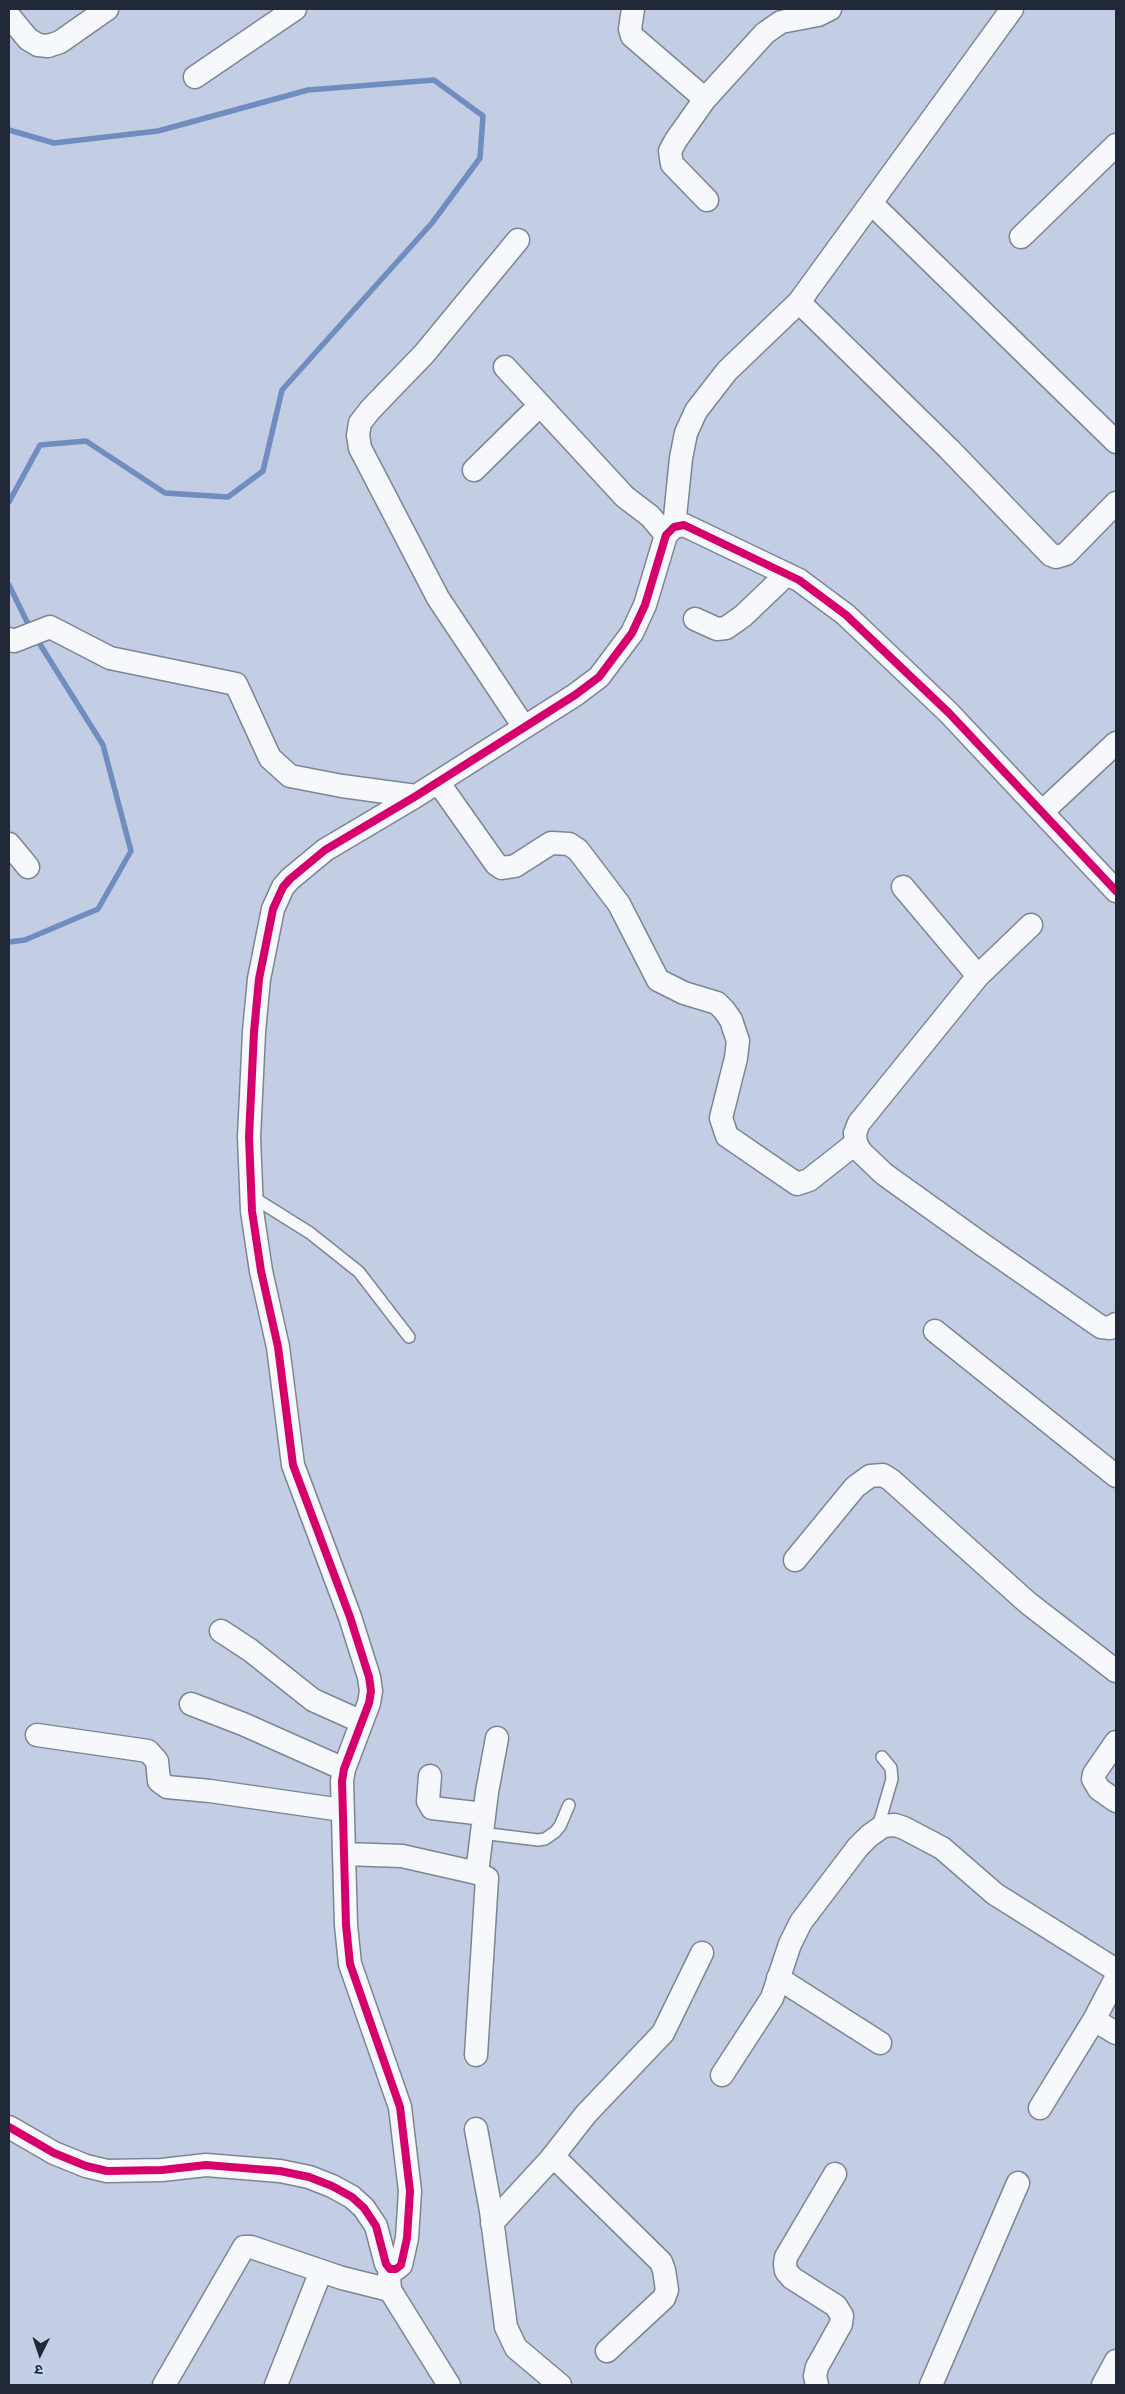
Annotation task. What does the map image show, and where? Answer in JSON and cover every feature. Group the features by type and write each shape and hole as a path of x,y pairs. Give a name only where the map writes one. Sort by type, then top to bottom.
{"street":[{"path":"9,16 28,39 38,45 48,46 60,42 107,9"},
{"path":"195,77 295,9"},
{"path":"633,9 630,29 632,36 705,99"},
{"path":"707,200 672,164 670,152 676,140 705,99 766,33 781,22 818,15 830,9"},
{"path":"390,2279 404,2258 410,2191 400,2107 350,1964 346,1925 342,1810 344,1769 369,1703 371,1691 369,1677 350,1617 293,1465 278,1347 261,1271 251,1196 249,1137 254,1032 259,979 273,910 279,895 290,879 325,850 416,796 575,695 599,677 632,633 642,612 670,531 684,441 696,410 727,371 798,302 1012,9"},
{"path":"1021,237 1116,145"},
{"path":"871,203 1116,442"},
{"path":"518,240 424,354 370,410 360,423 358,435 360,448 438,598 524,727"},
{"path":"798,302 949,449 1051,555 1056,558 1066,554 1116,503"},
{"path":"505,367 625,496 670,531"},
{"path":"474,470 540,404"},
{"path":"670,531 690,526 787,574 814,590 846,615 948,713 1116,890"},
{"path":"695,619 717,629 726,628 743,616 787,574"},
{"path":"9,639 14,641 50,627 110,658 236,684 270,758 290,776 342,786 416,796"},
{"path":"1042,812 1116,743"},
{"path":"438,782 496,864 502,868 515,866 551,843 569,844 578,850 619,904 658,980 684,994 717,1003 724,1010 731,1020 738,1041 736,1058 721,1118 727,1136 797,1184 809,1180 856,1142"},
{"path":"9,844 28,867"},
{"path":"903,887 978,976"},
{"path":"1031,925 978,976 859,1123 855,1133 856,1142 861,1152 884,1174 990,1251 1101,1327 1110,1328 1116,1324"},
{"path":"935,1331 1116,1476"},
{"path":"795,1560 855,1487 870,1476 883,1475 891,1480 1028,1603 1116,1671"},
{"path":"221,1631 250,1650 313,1700 362,1722"},
{"path":"191,1704 243,1724 344,1769"},
{"path":"38,1735 148,1752 157,1760 159,1781 168,1787 227,1793 342,1810"},
{"path":"477,1872 482,1823 497,1738"},
{"path":"1116,1742 1094,1774 1093,1779 1099,1789 1116,1801"},
{"path":"430,1776 428,1801 432,1808 482,1823"},
{"path":"722,2074 764,2014 772,1998 790,1944 801,1922 858,1847 878,1829 895,1826 916,1832 942,1848 995,1894 1116,1970"},
{"path":"344,1854 402,1856 477,1872 486,1876 488,1886 476,2055"},
{"path":"492,2223 553,2156 586,2114 663,2033 702,1953"},
{"path":"778,1978 880,2043"},
{"path":"1040,2108 1094,2020 1116,1978"},
{"path":"1094,2020 1116,2033"},
{"path":"9,2127 54,2154 86,2166 107,2171 162,2170 206,2165 280,2171 308,2176 352,2197 364,2208 376,2226 390,2279 449,2385"},
{"path":"476,2129 492,2223 506,2327 516,2348 560,2385"},
{"path":"553,2156 661,2262 664,2270 667,2290 664,2298 607,2351"},
{"path":"818,2385 815,2371 841,2324 842,2316 836,2306 792,2278 786,2271 785,2264 786,2257 834,2174"},
{"path":"931,2385 1018,2183"},
{"path":"164,2385 244,2247 251,2247 321,2271 390,2279"},
{"path":"276,2385 321,2271"},
{"path":"1103,2385 1116,2361"}],"lane":[{"path":"251,1196 310,1233 359,1272 409,1337"},
{"path":"878,1829 892,1779 891,1768 882,1757"},
{"path":"482,1823 538,1840 545,1839 560,1826 568,1805"}],"waterway":[{"path":"9,130 54,143 158,131 308,90 434,80 483,116 480,158 432,223 282,390 263,471 228,497 165,493 86,441 40,445 9,502"},
{"path":"9,585 31,630"},
{"path":"9,942 25,940 98,909 131,851 103,745 36,638"}],"cycle path":[{"path":"9,2127 54,2153 86,2166 107,2171 162,2170 206,2165 280,2171 309,2177 332,2186 352,2197 364,2208 376,2226 386,2264 390,2269 396,2269 401,2265 407,2238 410,2191 400,2107 350,1964 346,1925 342,1781 344,1769 369,1703 371,1691 369,1677 350,1617 293,1465 278,1347 261,1271 252,1211 249,1137 254,1032 259,979 273,909 283,887 290,879 325,850 416,796 575,695 599,677 632,633 645,605 666,535 674,527 684,525 799,580 846,615 949,713 1116,891"}]}
